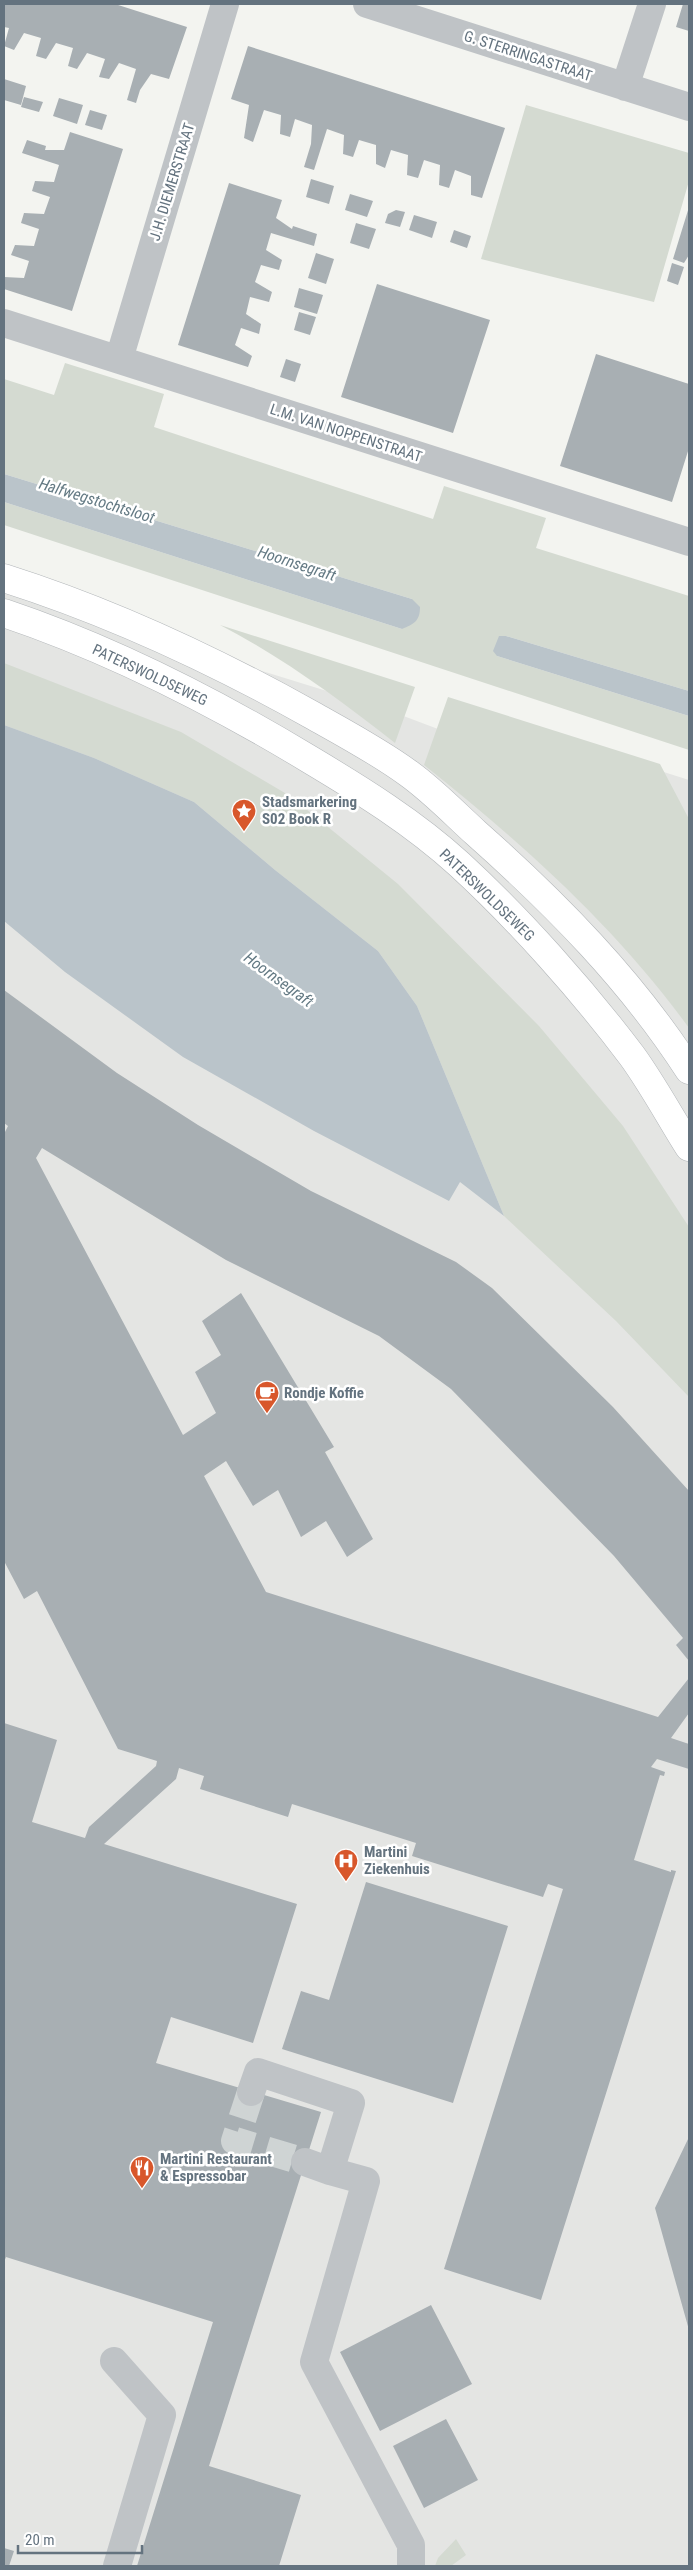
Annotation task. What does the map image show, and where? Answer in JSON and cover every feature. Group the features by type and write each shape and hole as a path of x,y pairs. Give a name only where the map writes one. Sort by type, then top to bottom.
{"main road":[{"path":"4,578 118,620 202,658 282,698 409,773 537,887 599,952 676,1050 689,1070"},
{"name":"PATERSWOLDSEWEG","path":"4,613 102,651 205,700 264,731 336,775 419,833 458,863 545,951 632,1057 689,1147"}],"street":[{"name":"J.H. DIEMERSTRAAT","path":"119,360 225,4"},
{"name":"G. STERRINGASTRAAT","path":"367,4 689,107"},
{"path":"625,87 652,4"},
{"name":"L.M. VAN NOPPENSTRAAT","path":"4,323 689,542"},
{"path":"251,2092 258,2072 351,2103 330,2171"},
{"path":"305,2162 366,2181 314,2362 411,2545 411,2566"},
{"path":"114,2361 162,2415 117,2566"}],"shaded area":[{"path":"526,105 689,153 689,181 654,302 481,259"},
{"path":"65,363 164,394 154,427 433,519 444,486 546,518 536,548 689,596 689,691 506,636 497,656 689,716 689,750 4,525 4,502 402,629 412,599 4,474 4,379 54,395"},
{"name":"Martini Ziekenhuis","path":"4,591 385,709 483,746 493,718 689,780 689,2566 4,2566"},
{"path":"220,625 415,687 395,743 310,680 266,651"},
{"path":"4,663 181,732 290,796 398,884 539,1026 623,1126 689,1227 689,1397 616,1321 504,1216 417,1006 378,951 275,870 194,802 94,758 4,725"},
{"path":"448,697 660,764 689,819 689,1028 630,955 566,888 496,825 424,765"},
{"path":"456,2539 466,2555 451,2566 435,2566 438,2558"}],"water":[{"path":"4,474 412,599 420,607 419,616 413,624 402,629 4,502"},
{"path":"499,636 506,636 689,691 689,716 497,656 493,651"},
{"name":"Hoornsegraft","path":"4,725 94,758 194,802 275,870 378,951 417,1006 504,1216 460,1182 449,1201 314,1131 183,1057 65,972 4,921"}],"building":[{"path":"4,4 115,4 187,27 169,79 151,74 140,90 136,103 127,100 136,69 119,63 109,79 99,77 105,59 87,53 77,69 68,66 73,48 56,43 46,59 36,56 41,38 24,33 14,50 4,46 9,28 4,27"},
{"path":"683,4 689,4 689,31 676,27"},
{"path":"248,46 505,128 482,198 471,195 471,176 455,170 449,188 439,185 440,165 424,160 418,178 407,175 408,155 391,150 385,168 376,164 376,145 359,140 353,157 343,154 344,135 327,129 314,170 304,167 311,144 312,125 295,119 290,137 280,134 281,115 264,110 253,142 244,138 249,105 231,99"},
{"path":"4,79 26,86 21,105 4,100"},
{"path":"24,97 43,102 39,112 21,107"},
{"path":"59,98 83,105 77,124 53,116"},
{"path":"90,110 107,115 102,130 85,125"},
{"path":"70,132 123,149 72,311 4,289 4,277 24,278 29,261 11,255 15,245 34,246 39,229 21,223 24,213 44,214 50,197 32,191 35,181 54,182 59,165 22,153 27,140 46,146 45,150 64,150"},
{"path":"311,179 334,186 329,204 306,197"},
{"path":"229,183 282,200 276,218 292,229 293,226 317,234 314,246 271,233 266,250 282,260 279,270 261,265 255,282 272,292 269,302 250,297 246,314 261,324 259,334 241,328 235,345 252,356 248,367 178,345"},
{"path":"350,194 373,201 367,217 345,210"},
{"path":"689,207 689,255 684,263 673,259"},
{"path":"396,210 405,212 400,227 385,223 388,214"},
{"path":"414,215 437,222 432,238 409,230"},
{"path":"356,223 376,229 369,249 350,243"},
{"path":"454,230 471,236 467,248 450,242"},
{"path":"316,253 334,259 326,284 308,278"},
{"path":"672,263 684,267 678,285 667,281"},
{"path":"377,284 490,320 453,433 341,397"},
{"path":"299,288 323,295 317,314 294,307"},
{"path":"299,312 316,317 310,335 294,330"},
{"path":"596,354 689,384 689,448 672,502 560,466"},
{"path":"286,359 301,364 295,382 280,377"},
{"path":"4,990 117,1073 198,1125 311,1191 456,1262 492,1288 613,1407 689,1491 689,1661 676,1645 683,1638 614,1556 451,1389 379,1336 226,1260 42,1148 36,1158 183,1435 216,1413 195,1372 221,1355 202,1321 241,1293 334,1447 325,1452 373,1539 347,1557 326,1521 301,1537 278,1490 253,1506 226,1461 204,1476 266,1592 658,1717 689,1678 689,1713 671,1738 689,1744 689,1769 657,1759 651,1767 665,1772 664,1776 660,1775 634,1860 671,1872 671,1870 676,1871 541,2300 444,2269 563,1889 548,1884 543,1897 412,1856 416,1843 292,1804 288,1817 200,1789 204,1776 179,1768 176,1779 104,1844 297,1904 253,2043 171,2017 156,2063 321,2112 209,2466 301,2495 279,2566 137,2566 213,2322 6,2257 4,2262 4,1723 57,1740 32,1822 85,1838 89,1827 156,1766 157,1761 118,1749 37,1591 24,1599 4,1561 4,1134 8,1126 4,1123"},
{"path":"366,1882 508,1926 453,2103 282,2049 301,1991 329,2000"},
{"path":"689,2137 689,2330 655,2208"},
{"path":"431,2305 472,2384 380,2431 340,2352"},
{"path":"446,2419 478,2480 424,2508 393,2446"},
{"path":"4,2548 14,2551 9,2566 4,2566"}],"tunnel":[{"path":"251,2092 235,2141 305,2162"}],"place":[{"name":"Stadsmarkering S02 Book R","path":"244,832"},
{"name":"Rondje Koffie","path":"267,1414"},
{"name":"Martini Ziekenhuis","path":"346,1882"},
{"name":"Martini Restaurant & Espressobar","path":"142,2189"}],"water label":[{"name":"Halfwegstochtsloot","path":"97,500"}]}
